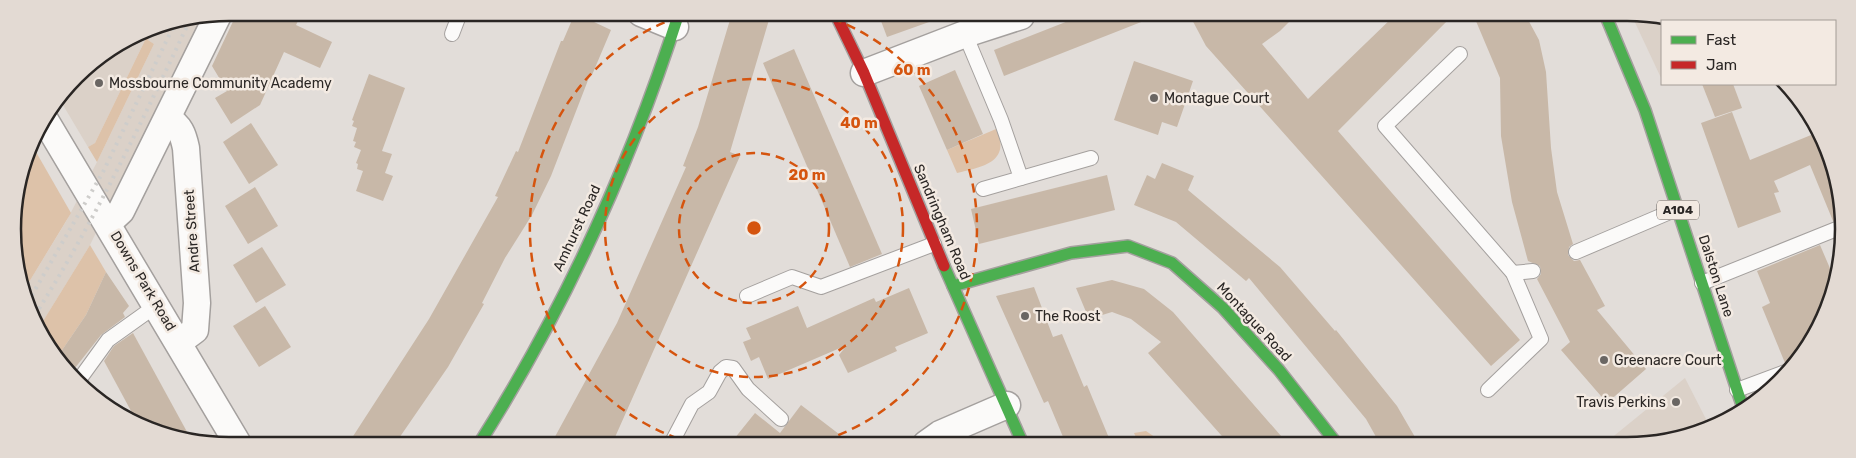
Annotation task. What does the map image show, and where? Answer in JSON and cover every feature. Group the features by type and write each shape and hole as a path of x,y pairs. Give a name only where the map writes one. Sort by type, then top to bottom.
{"street":[{"name":"Amhurst Road","path":"483,437 537,347 594,231 638,127 677,21"},
{"name":"Sandringham Road","path":"839,21 864,74 934,244 1020,437"},
{"path":"864,74 965,34 1005,21"},
{"name":"Dalston Lane","path":"1607,21 1645,110 1741,403"},
{"path":"108,223 121,211 215,22"},
{"name":"Andre Street","path":"168,119 176,124 183,134 186,148 197,303 195,330 180,342"},
{"name":"Downs Park Road","path":"49,126 180,342 234,437"},
{"name":"Montague Road","path":"953,286 1071,253 1128,246 1172,263 1223,308 1279,370 1332,437"},
{"path":"936,437 1007,405"}],"lane":[{"path":"452,34 457,21"},
{"path":"965,34 1001,120 1020,178"},
{"path":"1460,54 1385,126 1513,273 1541,340 1488,390"},
{"path":"983,189 1091,158"},
{"path":"1576,252 1677,209"},
{"path":"1702,283 1835,230"},
{"path":"747,296 792,277 821,287 934,244"},
{"path":"1513,273 1533,271"},
{"path":"82,376 108,340 157,304"},
{"path":"675,437 692,404 709,392 720,372 726,367 733,368 748,389 781,419"},
{"path":"1737,390 1774,376"}],"shaded area":[{"path":"1635,22 1661,24 1661,78"},
{"path":"198,24 90,245 43,321 28,284 67,220 97,162 154,44 148,40 149,37 162,32"},
{"path":"149,37 148,40 154,44 97,162 88,147 95,143 146,39"},
{"name":"Mossbourne Community Academy","path":"146,39 95,143 88,147 63,105 82,82 103,64 125,49"},
{"path":"996,129 1000,140 1000,149 997,156 985,165 957,173 947,150"},
{"path":"36,152 71,213 28,284 23,256 21,229 25,188"},
{"path":"90,245 106,272 86,315 61,351 43,321"},
{"name":"Travis Perkins","path":"1685,378 1707,421 1668,433 1613,437"},
{"path":"1146,431 1155,437 1136,437 1134,433"}],"building":[{"path":"233,21 298,21 296,25 332,42 320,68 284,52 260,105 231,124 215,98 227,91 212,66"},
{"path":"572,21 592,21 611,30 592,75 590,75 551,176 532,215 505,258 482,303 484,304 448,367 400,437 353,437 429,319 498,197 495,196 516,151 518,152 561,41 563,41"},
{"path":"730,21 769,21 730,152 740,156 615,437 555,437 617,323 686,167 683,166 698,127"},
{"path":"881,21 932,21 887,37"},
{"path":"1068,21 1144,21 1004,76 994,50"},
{"path":"1193,21 1290,21 1262,44 1308,99 1389,21 1447,21 1338,131 1520,340 1491,366 1206,46"},
{"path":"1476,21 1529,21 1539,40 1546,72 1551,148 1557,192 1573,244 1569,247 1568,255 1574,261 1580,260 1605,306 1597,310 1646,369 1607,403 1561,350 1570,342 1537,279 1541,274 1540,266 1528,261 1512,202 1501,136 1500,78"},
{"path":"794,49 882,254 850,267 763,63"},
{"name":"Montague Court","path":"1134,61 1193,81 1177,127 1162,122 1158,135 1114,120"},
{"path":"955,70 983,134 947,150 919,86"},
{"path":"369,74 405,88 382,151 392,154 385,173 393,176 383,201 356,191 363,171 357,169 358,164 356,163 361,150 354,147 356,142 353,141 357,128 352,126 354,121 352,120"},
{"path":"1702,85 1733,85 1742,108 1715,117"},
{"path":"1732,112 1750,160 1812,135 1828,175 1834,221 1810,165 1774,181 1779,192 1774,193 1781,212 1738,228 1701,123"},
{"path":"251,123 278,165 249,184 223,142"},
{"path":"1162,163 1194,176 1188,190 1280,267 1336,330 1397,406 1415,437 1376,437 1366,419 1249,278 1246,281 1176,222 1134,205 1147,175 1155,179"},
{"path":"1107,175 1115,210 979,244 971,209"},
{"path":"255,187 278,226 248,244 225,206"},
{"path":"1820,245 1831,270 1819,309 1807,333 1785,363 1762,307 1770,303 1757,271"},
{"path":"262,247 286,285 256,303 233,265"},
{"path":"106,272 129,306 123,313 125,317 101,335 75,368 61,351 86,315"},
{"path":"1112,280 1144,289 1173,312 1282,437 1223,437 1148,353 1161,342 1131,319 1112,312 1089,319 1076,288"},
{"path":"1034,287 1053,337 1062,334 1084,387 1087,385 1109,437 1063,437 1048,401 1044,403 996,296"},
{"path":"909,288 928,333 895,347 897,351 848,373 839,355 847,345 768,379 759,357 751,361 743,342 751,339 746,328 798,306 807,328 874,298 876,302"},
{"path":"265,306 291,347 259,367 233,326"},
{"path":"133,333 188,433 162,426 132,412 104,361 114,346"},
{"path":"801,405 843,437 736,437 755,413 780,433"}],"railway":[{"path":"38,310 98,207 188,25"},
{"path":"32,295 103,172 172,29"}],"traffic: fast":[{"path":"483,437 539,342 567,289 617,180 660,69 676,21"},
{"path":"1608,21 1645,110 1741,403"},
{"path":"953,286 1071,253 1128,246 1172,263 1223,308 1279,370 1332,437"},
{"path":"944,266 1020,437"}],"traffic: jam":[{"path":"839,21 864,73 944,266"}],"place":[{"name":"Mossbourne Community Academy","path":"99,83"},
{"name":"Montague Court","path":"1154,98"},
{"name":"The Roost","path":"1025,316"},
{"name":"Greenacre Court","path":"1604,360"},
{"name":"Travis Perkins","path":"1676,402"}]}
